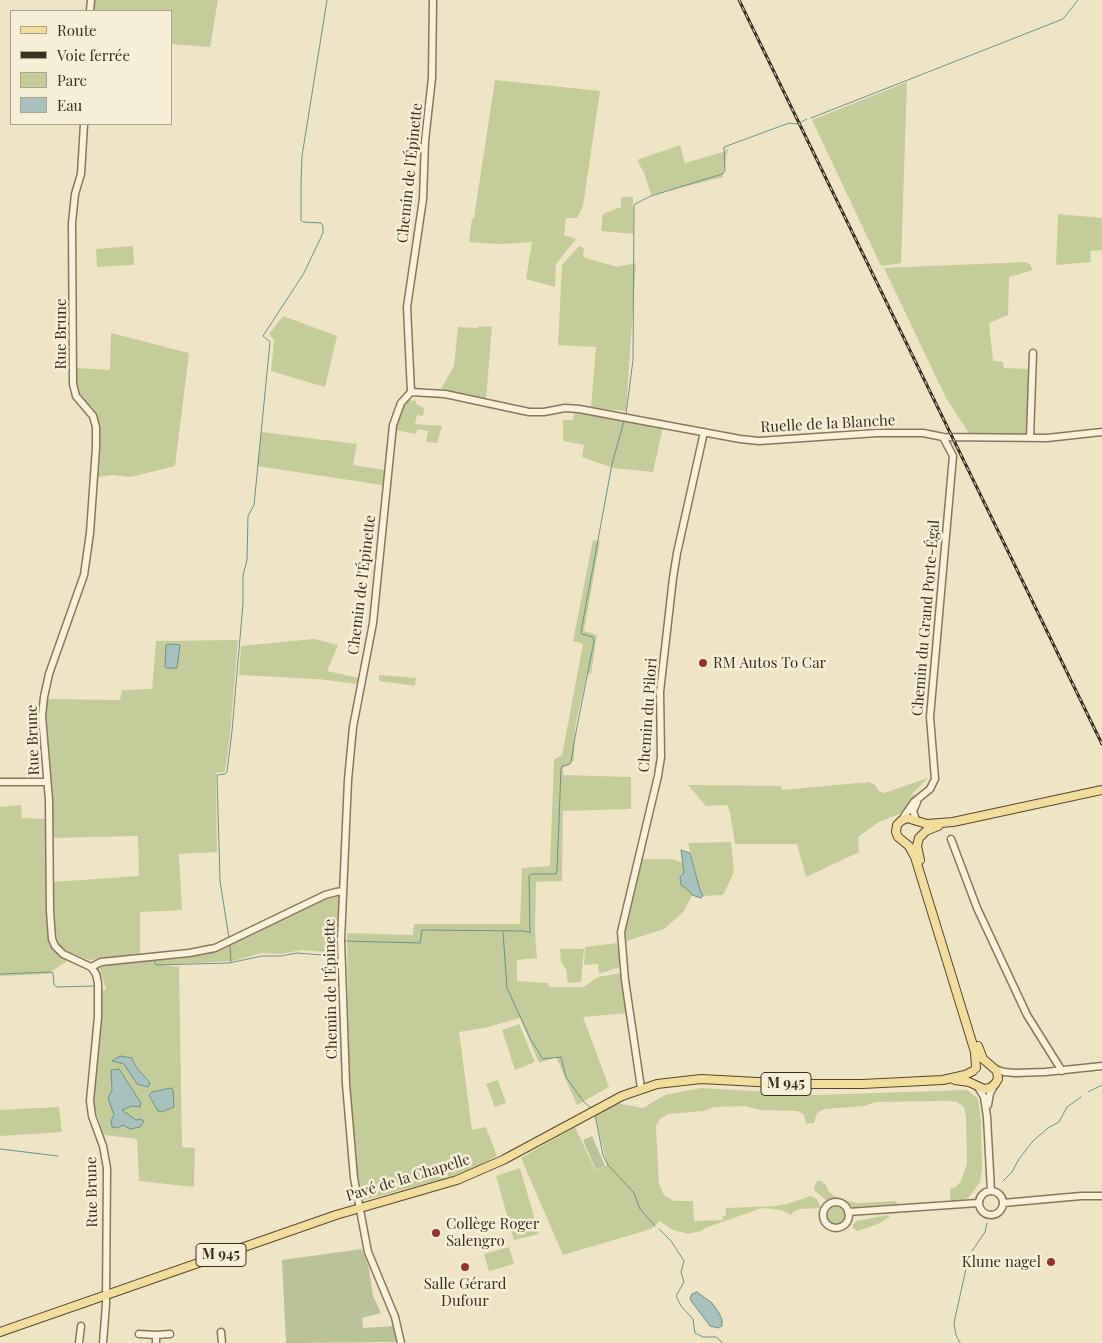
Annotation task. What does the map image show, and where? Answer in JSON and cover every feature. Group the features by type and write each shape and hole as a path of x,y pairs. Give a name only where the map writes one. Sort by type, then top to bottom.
{"main road":[{"path":"905,843 913,842 929,830 953,822 1102,790"},
{"path":"953,822 930,824 907,818 897,825 896,832 899,839 910,848 915,857 975,1052 973,1079 977,1086"},
{"path":"916,821 921,828 917,844 918,851 982,1058 993,1067 998,1076 995,1085"},
{"name":"Pavé de la Chapelle","path":"943,1080 965,1076 982,1064 993,1067"},
{"name":"Pavé de la Chapelle","path":"0,1332 359,1208 438,1186 477,1172 503,1160 607,1103 641,1088 664,1082 690,1080 810,1085 943,1080 968,1081 986,1089 995,1085"}],"street":[{"name":"Chemin de l'Épinette","path":"402,1343 394,1314 368,1252 350,1150 341,940 350,756 356,705 373,623 393,425 400,403 411,392 410,346 406,311 423,199 425,141 432,78 433,0"},
{"name":"Rue Brune","path":"84,125 81,174 75,194 72,232 73,384 77,399 89,410 94,418 96,432 90,539 80,589 56,653 43,701 42,723 47,782 52,939 60,952 92,967 98,979 99,1000 91,1105 92,1116 104,1150 107,1168 103,1343"},
{"path":"1030,438 1033,353"},
{"name":"Ruelle de la Blanche","path":"411,392 445,394 529,412 570,408 740,439 764,441 877,433 923,433 944,437 1062,438 1102,432"},
{"name":"Chemin du Pilori","path":"641,1088 625,980 621,932 658,776 661,757 660,692 673,578 704,432"},
{"name":"Chemin du Grand Porte-Égal","path":"901,821 912,804 930,789 935,779 930,717 953,456 944,437"},
{"path":"0,782 47,782"},
{"name":"Chemin du Grand Porte-Égal","path":"916,821 914,809 920,797"},
{"path":"951,838 977,908 1026,1015 1062,1070"},
{"path":"92,967 101,962 189,953 215,948 325,895 344,891"},
{"name":"Pavé de la Chapelle","path":"993,1067 1011,1073 1045,1072 1102,1066"},
{"path":"987,1117 989,1095 995,1085 1007,1077 1045,1072"},
{"path":"977,1086 983,1095 987,1117 991,1191"},
{"path":"991,1191 998,1193 1003,1203 1000,1211 993,1216 989,1216 981,1211 978,1203 981,1196 991,1191"},
{"path":"1003,1203 1102,1196"},
{"path":"839,1202 843,1204 848,1212 848,1221 842,1227 830,1227 823,1221 823,1211 830,1203 839,1202"},
{"path":"848,1212 978,1203"},
{"path":"79,1343 81,1326"},
{"path":"222,1332 222,1343"},
{"path":"139,1334 170,1334"},
{"path":"156,1335 156,1343"}],"green space":[{"path":"94,0 218,0 210,47 172,44 172,10 94,10"},
{"path":"495,80 600,91 583,206 577,218 566,218 564,235 576,239 556,264 555,287 526,279 532,242 499,244 469,242"},
{"path":"907,82 901,263 881,266 812,120"},
{"path":"680,145 685,163 723,152 728,148 723,177 651,195 645,175 637,160"},
{"path":"621,197 633,197 633,234 601,231 603,214 621,207"},
{"path":"1058,214 1102,218 1102,250 1090,251 1091,262 1056,265"},
{"path":"133,246 134,265 97,267 96,249"},
{"path":"579,246 584,248 583,257 617,267 636,263 626,411 591,408 596,347 558,345 562,265"},
{"path":"1025,262 1030,264 1033,270 1009,277 1008,315 989,323 993,361 1003,362 1004,368 1030,369 1028,430 1026,436 969,433 946,398 884,268"},
{"path":"283,316 337,336 325,387 271,371 274,340 269,334"},
{"path":"492,326 486,400 441,389 454,366 458,327 477,328"},
{"path":"111,333 189,353 175,466 131,477 112,475 98,477 99,423 93,408 77,392 77,368 110,370"},
{"path":"408,400 416,401 416,404 424,408 423,416 417,415 415,424 442,426 437,443 426,442 428,431 418,429 415,434 396,430 402,410"},
{"path":"575,411 663,427 653,472 613,468 582,457 584,445 563,441 563,420 573,420"},
{"path":"261,432 357,444 353,465 385,470 382,485 257,466"},
{"path":"593,540 600,541 584,631 597,635 591,674 587,673 575,728 574,760 570,765 563,768 563,775 631,777 631,809 563,811 562,881 536,882 535,932 537,958 517,960 517,981 548,983 549,987 583,987 598,977 621,973 627,1013 583,1017 609,1087 577,1105 556,1057 539,1063 520,1018 484,1028 459,1032 472,1130 486,1127 497,1156 472,1169 439,1180 361,1201 349,1089 347,933 413,935 414,924 520,924 522,868 550,866 554,760 562,755 583,644 573,641"},
{"path":"314,639 338,645 327,671 359,678 357,684 318,679 239,675 241,646"},
{"path":"238,640 225,772 216,773 217,852 179,854 182,910 140,912 140,955 89,960 62,950 56,941 53,882 139,876 138,836 53,838 44,715 46,699 120,700 122,690 152,689 156,641"},
{"path":"379,675 416,678 415,686 379,681"},
{"path":"928,778 910,796 916,794 904,812 879,822 858,837 859,852 806,877 797,844 735,844 730,812 727,805 706,806 688,785 781,786 782,790 869,782 884,793"},
{"path":"21,805 22,818 46,819 47,929 54,951 67,961 48,974 0,976 0,807"},
{"path":"731,842 734,872 723,895 703,896 688,843"},
{"path":"642,859 672,859 683,863 688,890 692,895 684,911 664,929 624,942 629,908"},
{"path":"340,894 335,953 301,950 282,954 262,953 233,961 161,965 179,967 182,1147 195,1148 194,1187 139,1181 137,1139 104,1135 94,1106 102,991 106,989 99,967 214,950 334,895"},
{"path":"617,943 620,967 599,974 598,964 584,965 585,947"},
{"path":"560,949 584,949 581,982 568,983 566,969 561,962"},
{"path":"519,1024 535,1062 515,1070 502,1030"},
{"path":"498,1080 506,1103 495,1107 486,1084"},
{"path":"701,1088 816,1095 967,1090 978,1099 981,1121 982,1170 980,1182 969,1197 950,1202 950,1189 956,1187 961,1181 967,1164 966,1117 964,1107 957,1102 875,1102 864,1106 824,1109 817,1113 814,1123 806,1124 804,1115 798,1111 761,1110 745,1106 714,1107 704,1111 668,1114 660,1119 656,1126 659,1184 664,1195 674,1201 693,1201 694,1221 723,1220 723,1216 726,1215 726,1208 774,1206 811,1196 817,1199 821,1208 801,1209 793,1212 792,1215 781,1210 762,1208 688,1234 671,1229 660,1221 651,1229 563,1255 521,1158 575,1127 596,1171 607,1165 595,1115 616,1103 643,1108 665,1095"},
{"path":"59,1107 62,1132 0,1136 0,1110"},
{"path":"592,1136 605,1166 596,1170 583,1140"},
{"path":"520,1168 539,1234 514,1240 496,1176"},
{"path":"817,1181 821,1181 826,1185 829,1192 834,1196 848,1201 858,1203 896,1201 897,1204 854,1207 839,1199 826,1200 815,1191 814,1187"},
{"path":"835,1205 842,1208 845,1215 842,1222 835,1225 828,1222 825,1215 828,1208"},
{"path":"887,1215 890,1217 878,1224 857,1231 853,1228 853,1224 857,1221"},
{"path":"509,1247 514,1264 489,1271 484,1254"},
{"path":"362,1249 369,1269 373,1296 381,1313 362,1318 363,1328 393,1326 397,1342 286,1343 282,1260"}],"water":[{"path":"166,645 180,645 177,668 166,668"},
{"path":"681,850 690,853 703,896 701,898 692,895 681,885 680,877 684,873"},
{"path":"120,1056 132,1058 136,1067 150,1083 148,1087 137,1084 124,1064 112,1061"},
{"path":"119,1069 141,1103 140,1107 132,1106 122,1110 136,1120 141,1119 144,1121 140,1127 130,1129 123,1125 118,1128 112,1127 111,1121 114,1115 108,1098 112,1090 111,1070"},
{"path":"171,1088 173,1090 174,1107 161,1112 158,1111 149,1095 152,1092"},
{"path":"697,1292 712,1303 719,1313 722,1326 718,1328 710,1326 692,1302 690,1298 692,1294"}],"waterway":[{"path":"229,938 220,881 217,775 227,772 232,731 243,603 243,575 247,560 248,516 254,505 270,342 263,336 304,273 323,233 321,223 303,222 301,220 301,183 302,156 327,0"},
{"path":"811,118 1063,19 1078,0"},
{"path":"626,414 633,360 635,204 651,196 722,174 725,171 724,147 789,123 797,124 807,119"},
{"path":"345,941 420,943 422,930 525,931 530,933 529,876 532,874 556,874 557,871 561,769 562,766 571,762 594,641 593,637 581,632 612,464 624,421"},
{"path":"503,932 507,988 531,1040 543,1059 561,1057 566,1077 583,1101 591,1108"},
{"path":"230,945 231,962"},
{"path":"146,961 154,960 156,965 229,963 262,956 281,956 297,953 335,956 338,954 338,948"},
{"path":"100,966 98,969 100,977"},
{"path":"0,974 49,972 53,973 54,985 57,987 94,986 95,983"},
{"path":"1088,1092 1102,1085"},
{"path":"1003,1181 1012,1172 1033,1141 1048,1128 1059,1122 1067,1107 1081,1097"},
{"path":"595,1115 603,1155 608,1165 634,1193 640,1209 655,1226"},
{"path":"0,1149 58,1156"},
{"path":"972,1251 985,1232 987,1223"},
{"path":"659,1229 671,1241 684,1261 681,1272 684,1282 676,1296 681,1306 693,1319 695,1333 703,1337 716,1337 723,1343"},
{"path":"960,1343 956,1335 954,1323 969,1255"}],"railway":[{"path":"739,0 1102,744"}],"place":[{"name":"RM Autos To Car","path":"703,663"},
{"name":"Collège Roger Salengro","path":"436,1233"},
{"name":"Klune nagel","path":"1051,1262"},
{"name":"Salle Gérard Dufour","path":"465,1267"}]}
